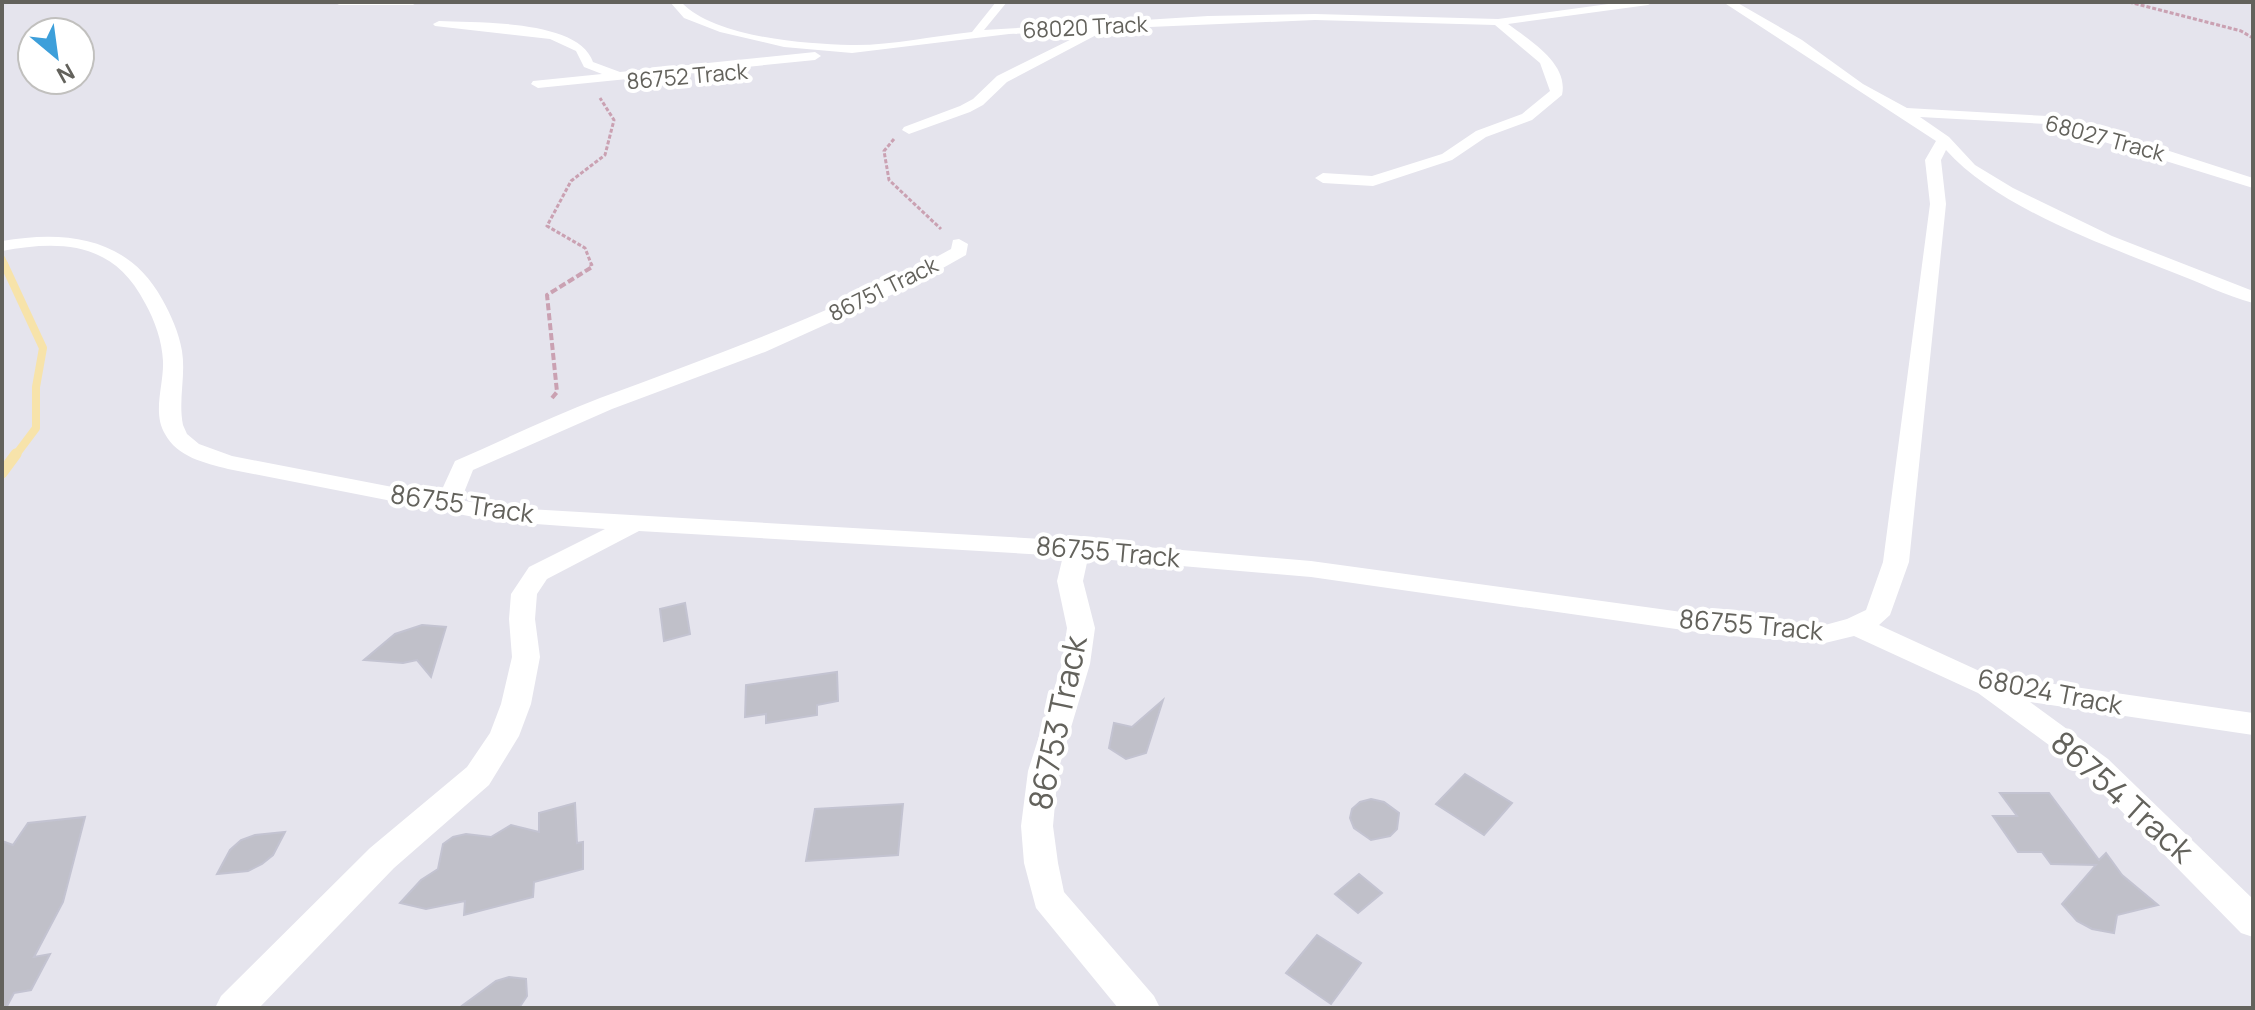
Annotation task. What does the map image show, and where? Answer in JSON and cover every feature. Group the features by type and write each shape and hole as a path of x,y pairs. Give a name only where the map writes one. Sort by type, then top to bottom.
{"street":[{"path":"339,2 413,2"},
{"name":"68020 Track","path":"675,2 688,16 724,30 784,43 852,49 1043,28 1259,17 1498,22 1648,2"},
{"path":"975,37 980,26 1002,2"},
{"path":"1728,2 1780,31 1858,87 1904,112 1944,140 1970,168 2049,214 2106,240 2253,297"},
{"path":"1323,178 1381,180 1447,157 1481,134 1527,117 1549,101 1557,92 1557,77 1550,63 1498,22"},
{"path":"439,24 547,35 573,43 585,53 588,64 618,75"},
{"path":"909,130 965,109 978,102 1002,79 1108,26"},
{"path":"538,84 852,49"},
{"name":"68027 Track","path":"1904,112 2047,120 2124,141 2253,183"},
{"name":"86755 Track","path":"2,246 32,240 76,241 116,256 134,270 149,287 171,341 174,376 170,414 175,433 192,449 228,462 494,514 1077,549 1311,569 1718,626 1825,634 1856,626 1877,615 1896,562 1938,204 1933,160 1944,140"},
{"name":"86751 Track","path":"531,433 758,348 905,282 960,251 959,244"},
{"path":"447,505 463,466 531,433"},
{"path":"234,1008 382,858 478,776 504,736 516,704 526,657 522,619 524,594 538,573 638,522"},
{"name":"86753 Track","path":"1077,549 1070,581 1081,628 1076,664 1043,771 1037,826 1041,863 1048,898 1141,1008"},
{"name":"68024 Track","path":"1856,626 1981,684 2253,724"},
{"name":"86754 Track","path":"1981,684 2060,737 2097,767 2253,922"}],"path":[{"path":"2129,2 2241,31 2253,38"},
{"name":"86752 Track","path":"531,433 541,410 557,392 547,295 592,267 585,248 547,226 571,181 605,155 614,120 600,97"},
{"name":"86751 Track","path":"909,130 889,142 884,151 889,180 959,244"}],"building":[{"path":"685,603 690,634 664,641 660,609"},
{"path":"422,625 446,627 431,677 417,660 403,663 364,660 395,634"},
{"path":"837,672 838,701 817,705 817,715 766,723 766,714 745,717 746,685"},
{"path":"1163,700 1146,753 1126,759 1109,748 1114,723 1132,727"},
{"path":"1465,774 1512,803 1484,835 1436,804"},
{"path":"2000,793 2049,793 2099,860 2106,853 2122,875 2158,905 2117,915 2114,933 2092,929 2077,921 2062,904 2096,865 2051,864 2042,852 2018,852 1993,816 2017,816"},
{"path":"1371,799 1384,802 1399,813 1397,829 1390,836 1371,840 1354,828 1350,818 1352,809 1360,802"},
{"path":"575,803 577,843 583,842 583,869 534,882 533,897 464,915 465,901 426,909 400,903 421,880 438,869 443,844 453,837 466,834 491,837 511,825 539,832 539,813"},
{"path":"903,804 898,855 806,861 815,809"},
{"path":"85,817 63,902 34,957 50,954 31,990 14,993 6,1008 2,1008 2,841 13,845 28,823"},
{"path":"285,832 273,855 262,864 248,871 217,874 230,850 241,840 255,835"},
{"path":"1359,874 1382,893 1358,913 1335,894"},
{"path":"1317,935 1361,963 1331,1004 1286,973"},
{"path":"509,977 526,979 527,996 519,1008 459,1008 496,981"}],"waterway":[{"path":"2,259 5,266"},
{"path":"4,264 43,348 36,387 36,428 15,456"},
{"path":"2,473 16,454"}]}
